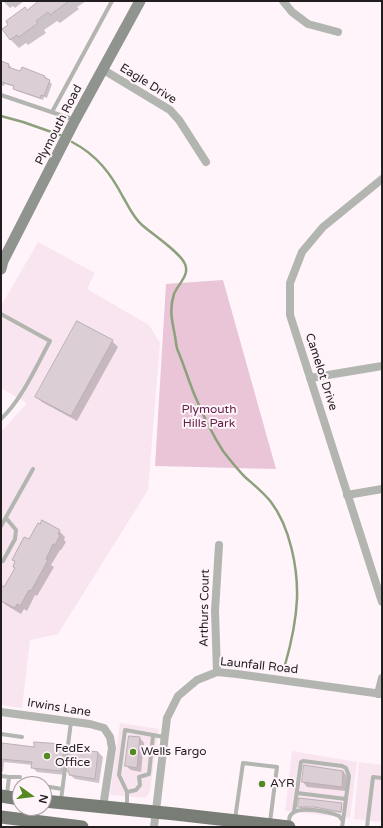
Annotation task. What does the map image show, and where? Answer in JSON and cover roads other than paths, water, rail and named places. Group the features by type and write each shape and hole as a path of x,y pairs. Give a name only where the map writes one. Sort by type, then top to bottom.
{"main road":[{"name":"Plymouth Road","path":"2,265 75,120 140,1"},
{"path":"52,802 289,827"},
{"path":"1,817 82,827"}],"street":[{"path":"283,1 292,12 308,24 338,32"},
{"name":"Eagle Drive","path":"102,69 170,110 179,120 206,162"},
{"name":"Camelot Drive","path":"382,179 323,227 302,252 290,283 290,315 382,602"},
{"path":"310,378 382,366"},
{"path":"347,495 382,489"},
{"name":"Arthurs Court","path":"217,672 214,611 219,545"},
{"name":"Launfall Road","path":"154,827 167,718 178,696 197,680 217,672 380,694"},
{"path":"380,694 382,678"},
{"name":"Irwins Lane","path":"1,712 90,724 104,728 110,737 112,748 103,807"}],"lane":[{"path":"52,112 112,1"},
{"path":"1,95 75,120"},
{"path":"1,314 50,341 18,398 1,419"},
{"path":"1,526 33,469"},
{"path":"1,562 15,539 16,530 6,518"},
{"path":"61,803 71,722"},
{"path":"127,809 127,792 119,775 125,730 164,737"},
{"path":"1,734 22,737"},
{"path":"149,774 153,736"},
{"path":"294,812 301,762 342,766 346,768 349,776 342,827"},
{"path":"235,821 243,763 277,767 269,825"},
{"path":"127,792 136,790 140,784 139,777 149,774 161,776"},
{"path":"1,776 9,777 4,796"},
{"path":"367,827 373,777 382,778"},
{"path":"52,787 62,789"},
{"path":"297,792 346,799"},
{"path":"289,827 290,816 294,812 304,809 334,814 339,816 343,821"}],"waterway":[{"path":"1,116 60,135"},
{"path":"72,142 96,159 108,173 136,219 178,254 185,264 185,276 172,299 172,315 177,348 198,403 215,438 223,451 242,474 271,502 278,512 292,548 297,587 296,616 285,665"}],"place":[{"name":"Wells Fargo","path":"133,752"},
{"name":"FedEx Office","path":"47,756"},
{"name":"AYR","path":"262,784"}],"park label":[{"name":"Plymouth Hills Park","path":"209,417"}]}
